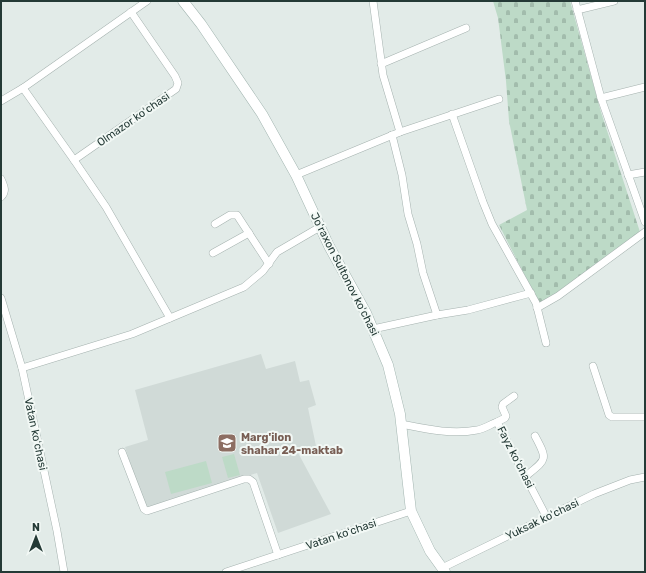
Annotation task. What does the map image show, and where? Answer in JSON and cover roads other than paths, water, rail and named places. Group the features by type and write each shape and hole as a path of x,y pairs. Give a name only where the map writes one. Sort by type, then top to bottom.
{"street":[{"path":"1,101 23,88 147,1"},
{"name":"Joʻraxon Sultonov koʻchasi","path":"183,1 201,24 262,114 296,175 320,227 366,313 388,365 401,424 411,511 430,551 443,570"},
{"path":"373,1 386,90 400,132"},
{"path":"575,1 601,98 645,222"},
{"path":"577,10 614,1"},
{"name":"Olmazor koʻchasi","path":"74,160 176,89 178,83 175,76 131,12"},
{"path":"381,64 466,28"},
{"path":"601,98 645,87"},
{"path":"23,88 106,207 170,318"},
{"path":"296,175 400,132 499,99"},
{"path":"452,114 492,224 538,308 546,343"},
{"path":"392,135 402,175 408,214 423,272 437,315"},
{"path":"628,175 645,172"},
{"path":"1,179 5,187 4,193 1,197"},
{"path":"214,224 230,215 236,214 269,264"},
{"path":"22,368 132,334 244,287 263,271 277,252 320,227"},
{"path":"538,308 558,296 645,232"},
{"path":"213,253 249,233"},
{"path":"373,329 468,310 531,293"},
{"name":"Vatan koʻchasi","path":"1,298 22,368 57,531 64,572"},
{"path":"593,366 609,415 612,417 645,417"},
{"path":"497,422 506,418 502,404 514,396"},
{"name":"Fayz koʻchasi","path":"401,424 442,432 456,432 478,430 497,422 546,516"},
{"path":"526,476 544,459 544,453 535,436"},
{"path":"122,452 144,508 147,511 244,479 249,479 253,482 278,555"},
{"name":"Yuksak koʻchasi","path":"443,570 546,516 594,494 630,480 645,478"},
{"name":"Vatan koʻchasi","path":"226,572 411,511"}],"place":[{"name":"Marg'ilon shahar 24-maktab","path":"227,443"}]}
